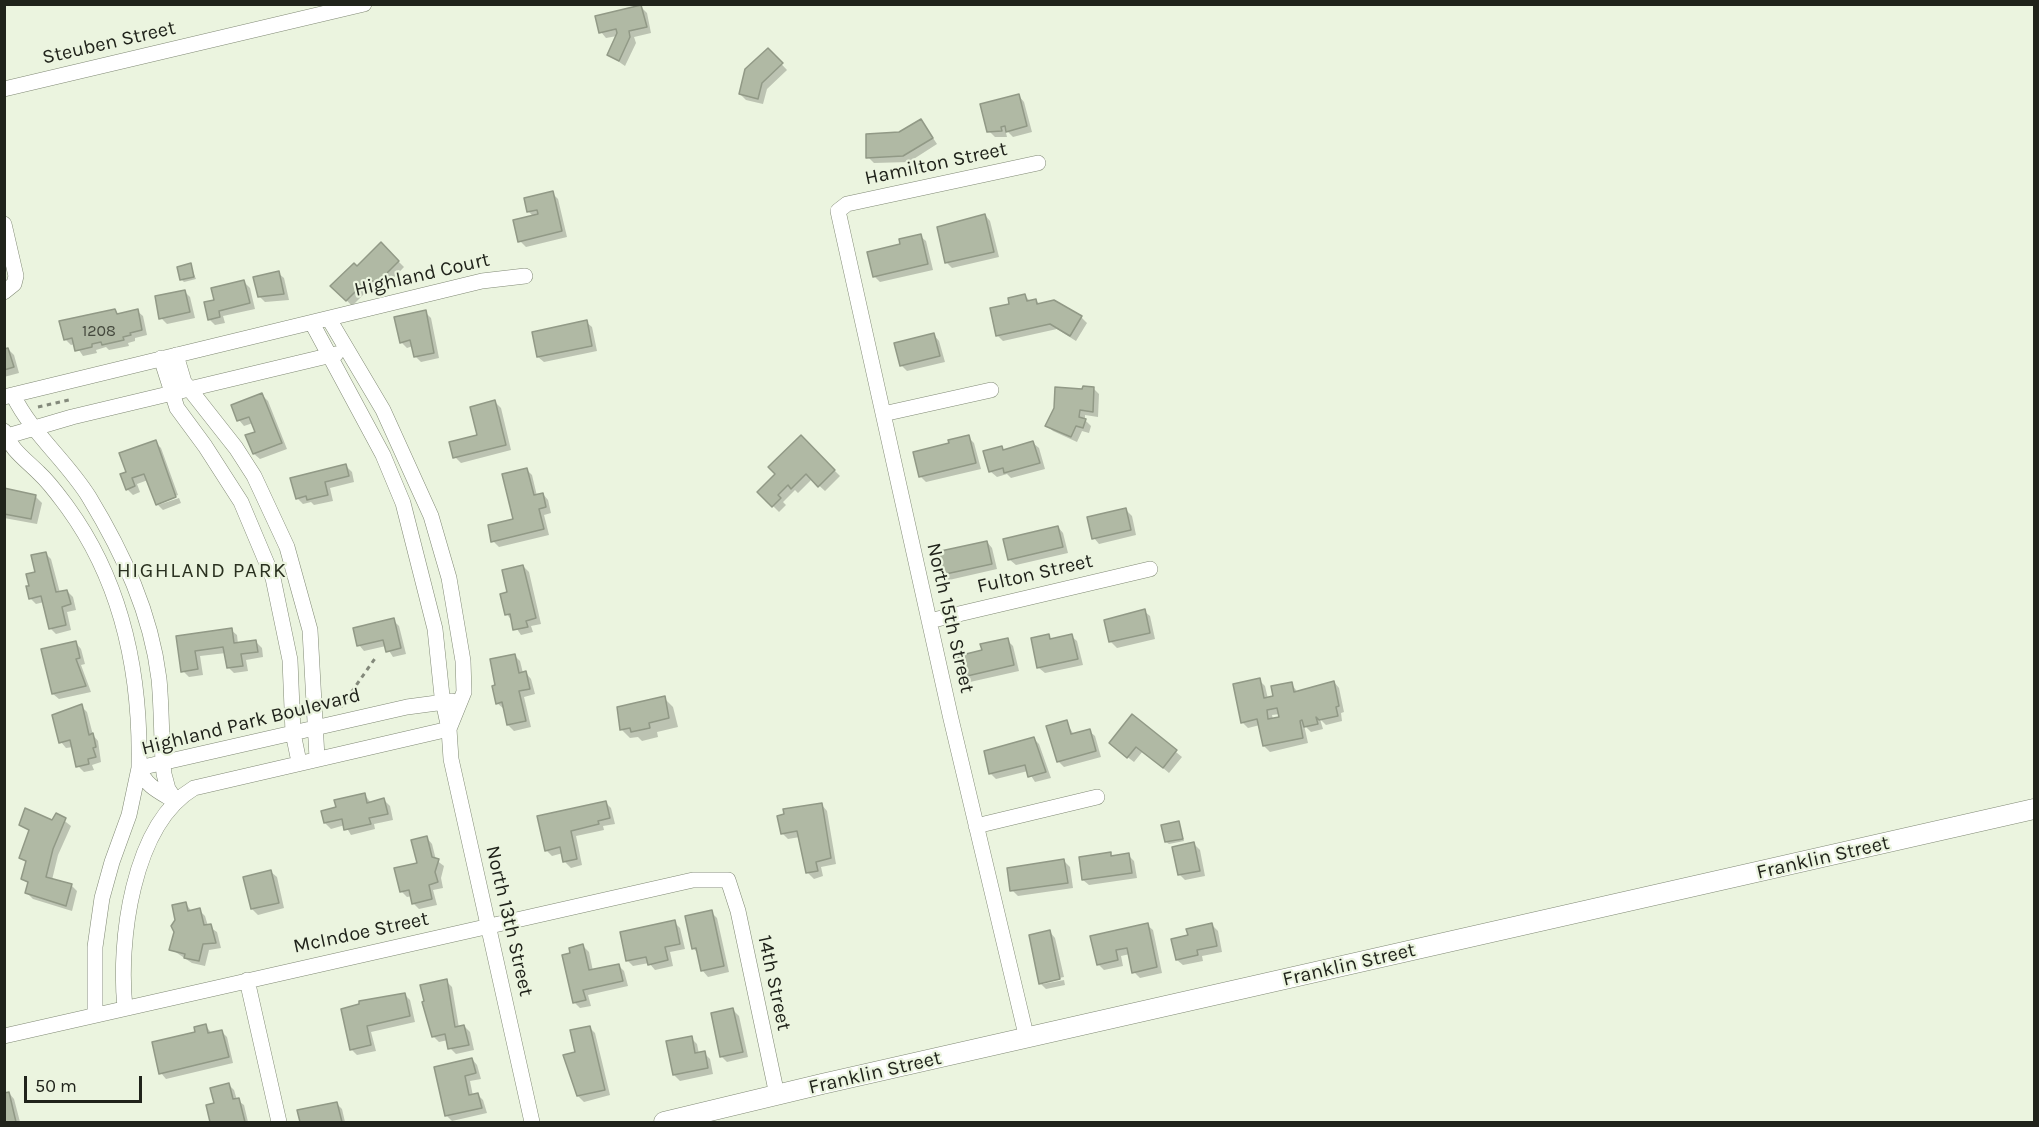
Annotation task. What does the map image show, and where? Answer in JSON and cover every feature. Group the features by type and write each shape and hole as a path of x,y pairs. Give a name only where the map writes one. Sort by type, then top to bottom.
{"street":[{"name":"Steuben Street","path":"4,90 359,5"},
{"name":"Hamilton Street","path":"843,208 847,204 1038,163"},
{"name":"North 15th Street","path":"843,208 838,211 840,223 1026,1039"},
{"path":"4,224 16,276 7,290"},
{"name":"Highland Court","path":"329,319 482,281 525,276"},
{"path":"176,801 168,789 163,763 159,679 154,651 136,589 88,495 32,428 9,396 329,319 383,410 431,516 449,578 460,639 464,680 461,701 449,729"},
{"path":"312,323 383,455 403,503 431,606 442,701 449,729"},
{"path":"176,801 145,781 139,768 133,666 116,600 91,545 69,510 40,474 17,453 5,435 189,388 328,356 346,348"},
{"path":"176,355 189,388 236,448 254,476 287,547 310,630 317,758"},
{"path":"161,358 177,408 241,502 273,578 290,660 292,733 299,762"},
{"path":"883,414 991,390"},
{"name":"Fulton Street","path":"929,621 1150,569"},
{"name":"Highland Park Boulevard","path":"94,1015 94,957 102,898 129,815 139,768 340,722 442,701 461,701"},
{"path":"125,1008 124,950 132,900 152,838 163,816 176,801 194,788 449,729"},
{"name":"North 13th Street","path":"449,729 451,759 532,1122"},
{"path":"976,826 1096,797"},
{"name":"Franklin Street","path":"666,1122 2034,809"},
{"name":"McIndoe Street","path":"4,1036 693,880 728,880"},
{"name":"14th Street","path":"728,880 738,911 777,1095"},
{"path":"247,980 279,1122"}],"path":[{"path":"340,722 338,713 376,657"}],"building":[{"path":"641,5 647,27 629,31 630,37 619,61 607,55 617,33 616,29 599,33 595,16"},
{"path":"768,48 783,63 762,83 758,99 739,94 745,69"},
{"path":"1019,94 1027,126 1006,132 1005,126 1001,127 1002,131 987,132 980,104"},
{"path":"921,119 933,138 903,156 866,158 866,134 899,132"},
{"path":"553,191 562,231 518,242 513,220 538,214 537,210 527,212 524,198"},
{"path":"985,214 994,252 945,263 937,227"},
{"path":"921,234 928,264 873,277 867,252 900,244 899,239"},
{"path":"381,242 399,261 376,284 369,278 346,301 330,286 354,263 357,266"},
{"path":"191,263 194,277 180,280 177,267"},
{"path":"279,271 284,294 258,297 253,277"},
{"path":"244,280 250,303 219,311 220,317 208,320 204,302 214,300 211,288"},
{"path":"185,290 190,312 159,319 155,296"},
{"path":"1025,294 1027,301 1036,299 1037,304 1054,300 1082,316 1070,336 1050,324 996,336 990,308 1009,304 1008,298"},
{"path":"115,309 117,314 138,309 142,330 130,333 131,335 123,337 124,340 102,345 101,342 92,344 92,347 75,351 72,338 64,340 59,321"},
{"path":"426,310 434,353 414,357 410,340 400,343 394,317"},
{"path":"587,320 592,346 537,357 532,332"},
{"path":"934,333 940,356 900,366 894,343"},
{"path":"8,348 14,367 4,370 4,349"},
{"path":"1083,386 1094,387 1093,412 1080,410 1079,417 1086,419 1083,428 1076,426 1071,437 1045,426 1054,408 1055,387 1082,389"},
{"path":"262,393 282,443 253,454 245,435 255,432 249,417 237,421 231,405"},
{"path":"495,400 506,445 453,458 449,442 477,435 470,407"},
{"path":"801,435 835,470 818,487 806,474 791,489 788,485 778,495 781,498 772,507 757,492 775,474 768,467"},
{"path":"969,435 976,463 919,477 913,452 949,443 948,440"},
{"path":"156,440 176,497 156,505 144,474 132,478 135,486 126,490 120,474 126,472 119,453"},
{"path":"1033,441 1040,463 1004,473 1003,468 989,472 983,451 1002,446 1003,450"},
{"path":"346,464 349,476 325,482 328,495 307,500 306,496 296,499 290,478"},
{"path":"527,468 534,495 543,493 546,507 539,509 544,529 491,542 488,525 513,519 502,474"},
{"path":"4,488 36,495 31,519 4,514"},
{"path":"1126,508 1131,530 1092,539 1087,517"},
{"path":"1058,526 1063,547 1008,560 1003,539"},
{"path":"987,541 992,564 941,575 936,552"},
{"path":"46,552 56,592 67,590 71,604 62,607 66,625 49,629 41,596 29,599 26,586 29,586 26,574 35,572 31,555"},
{"path":"523,565 536,618 526,621 528,627 513,630 510,614 505,615 500,594 507,592 502,570"},
{"path":"1145,609 1150,633 1109,642 1104,620"},
{"path":"394,618 401,648 386,652 383,640 357,646 353,628"},
{"path":"232,628 234,643 256,640 258,652 241,654 243,666 227,668 223,647 195,651 198,669 181,672 176,636"},
{"path":"1049,634 1050,639 1072,634 1078,659 1037,668 1031,638"},
{"path":"1008,638 1014,665 963,677 958,656 982,650 980,644"},
{"path":"76,641 80,658 76,659 86,686 52,694 41,649"},
{"path":"515,654 519,673 526,671 530,689 519,691 526,721 507,725 502,702 496,704 490,659"},
{"path":"1260,678 1264,698 1273,696 1271,686 1292,682 1294,692 1334,681 1339,706 1336,707 1338,716 1319,720 1316,717 1318,724 1304,727 1302,720 1300,721 1303,738 1263,746 1257,719 1241,723 1233,684","holes":["1277,708 1279,717 1268,719 1267,710"]},
{"path":"665,696 669,718 649,723 650,728 631,732 630,728 620,730 617,707"},
{"path":"82,704 89,735 93,733 96,747 93,748 96,757 88,759 89,764 76,767 70,740 59,743 52,715"},
{"path":"1132,714 1177,750 1163,768 1136,747 1127,758 1109,743"},
{"path":"1067,720 1071,734 1090,729 1096,751 1057,762 1046,726"},
{"path":"1034,737 1046,772 1028,777 1025,765 989,774 984,751"},
{"path":"365,793 367,803 384,798 388,814 369,818 371,824 344,830 342,819 324,823 321,811 336,807 334,800"},
{"path":"606,801 610,818 598,821 599,824 571,831 577,859 563,862 560,847 545,851 537,816"},
{"path":"822,803 831,858 816,862 818,871 806,873 797,831 781,834 777,816 784,814 783,809"},
{"path":"25,808 52,820 56,813 66,818 53,849 46,877 72,884 66,906 25,893 28,882 21,879 26,861 19,858 29,830 19,825"},
{"path":"1179,821 1183,839 1165,842 1161,825"},
{"path":"427,836 432,857 439,859 435,872 438,882 429,885 432,899 412,904 409,890 400,892 394,868 417,863 411,840"},
{"path":"1194,842 1200,871 1178,875 1172,847"},
{"path":"1111,852 1111,856 1129,853 1132,873 1082,880 1079,857"},
{"path":"1064,859 1068,883 1010,891 1007,868"},
{"path":"271,870 279,903 251,909 243,877"},
{"path":"186,902 188,911 200,908 204,925 211,924 216,943 203,944 199,961 184,958 185,954 169,950 174,932 171,926 175,920 172,905"},
{"path":"712,910 724,966 701,971 696,948 692,949 685,916"},
{"path":"675,920 680,944 665,947 668,960 648,965 646,957 626,961 620,932"},
{"path":"1148,923 1157,967 1132,973 1127,948 1116,950 1118,960 1097,965 1090,936"},
{"path":"1212,923 1217,946 1197,950 1198,955 1176,960 1171,939 1188,935 1186,929"},
{"path":"1050,930 1060,979 1039,984 1029,935"},
{"path":"583,944 589,970 619,964 623,981 583,990 586,1000 573,1003 562,955 570,953 569,948"},
{"path":"447,979 455,1027 464,1025 469,1045 448,1049 445,1034 432,1037 422,1002 424,1001 420,985"},
{"path":"405,993 410,1016 367,1026 371,1045 350,1050 341,1009 359,1004 359,1001"},
{"path":"733,1008 743,1052 720,1057 711,1013"},
{"path":"206,1024 208,1033 222,1030 229,1057 159,1074 152,1042 195,1032 194,1027"},
{"path":"590,1026 605,1090 577,1096 563,1055 575,1052 570,1030"},
{"path":"692,1036 695,1053 705,1051 708,1068 673,1075 666,1041"},
{"path":"472,1058 476,1073 465,1076 469,1095 478,1093 482,1108 445,1116 434,1067"},
{"path":"229,1083 233,1099 239,1098 245,1122 210,1122 206,1105 214,1103 210,1088"},
{"path":"9,1092 16,1122 4,1122 4,1093"},
{"path":"337,1102 342,1122 300,1122 297,1110"}],"district":[{"name":"HIGHLAND PARK","path":"202,571"}]}
